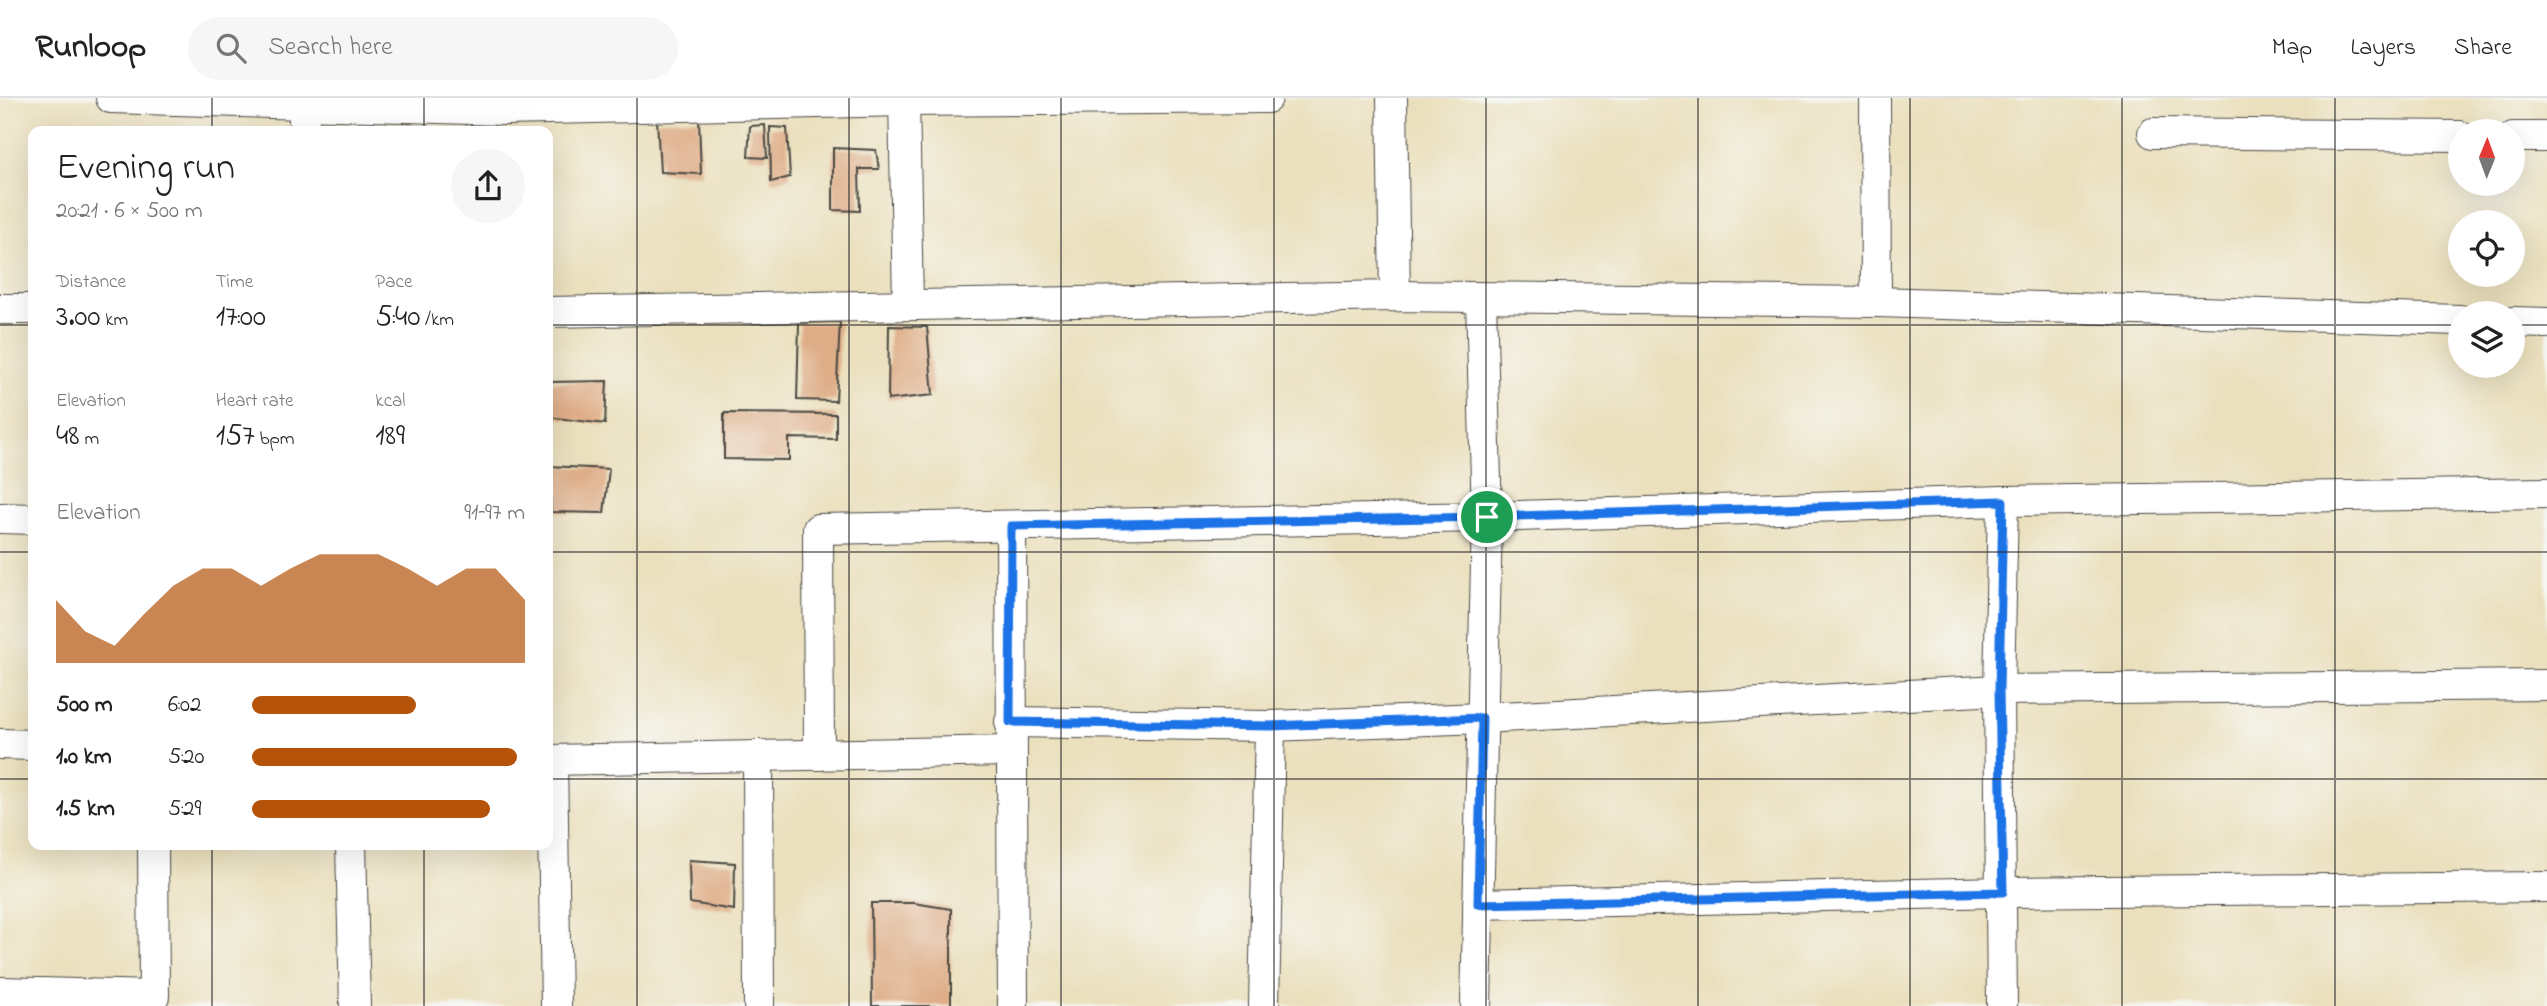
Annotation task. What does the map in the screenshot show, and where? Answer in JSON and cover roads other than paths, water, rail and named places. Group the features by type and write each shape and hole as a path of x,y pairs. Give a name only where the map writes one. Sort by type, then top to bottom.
{"street":[{"path":"111,98 304,111 504,113 904,99 1267,98"},
{"path":"1392,98 1395,296"},
{"path":"1875,98 1876,302"},
{"path":"904,99 908,305"},
{"path":"2153,133 2448,136"},
{"path":"2525,137 2547,137"},
{"path":"553,312 1395,296 1876,302 2448,320"},
{"path":"1476,1006 1487,517 1481,299"},
{"path":"0,309 28,309"},
{"path":"2525,322 2547,323"},
{"path":"820,755 818,529 1487,517 2003,501 2547,494"},
{"path":"2002,1006 1999,690 2003,501"},
{"path":"0,518 28,519"},
{"path":"1011,526 1013,1006"},
{"path":"553,760 820,755 1010,736 1482,718 1999,690 2547,685"},
{"path":"1264,1006 1270,726"},
{"path":"0,744 28,746"},
{"path":"758,755 759,1006"},
{"path":"0,992 154,996 153,850"},
{"path":"351,850 355,1006"},
{"path":"552,850 556,1006"},
{"path":"1478,904 2003,892 2547,887"}]}
